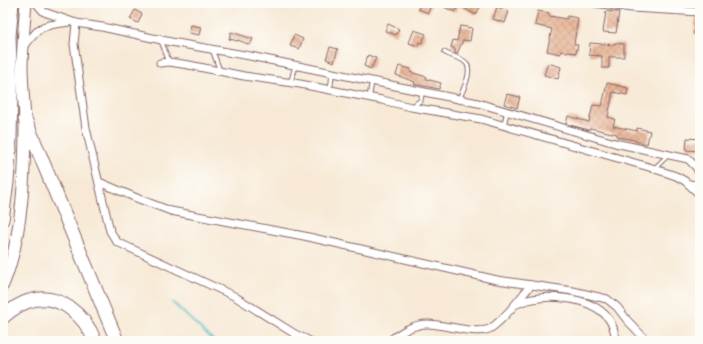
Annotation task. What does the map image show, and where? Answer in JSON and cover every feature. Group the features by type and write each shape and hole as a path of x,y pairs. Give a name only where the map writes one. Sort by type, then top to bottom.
{"highway":[{"path":"25,119 117,341"},
{"path":"3,123 10,150"},
{"path":"3,317 19,305 30,300 38,299 56,301 72,309 79,315 95,341"}],"main road":[{"path":"3,220 10,150 12,103 10,36 13,3"},
{"path":"3,285 8,274 18,232 23,183 25,119 23,48 26,3"},
{"path":"12,103 14,107 20,109 24,103"}],"street":[{"path":"36,3 44,12 73,22 291,64 459,99 507,111 615,143 688,159 696,167 700,175"},
{"path":"594,3 700,12"},
{"path":"23,48 36,31 45,25 73,22"},
{"path":"73,22 74,44 86,128 110,231 117,242 234,296 295,334 310,341"},
{"path":"160,63 170,62 289,82 410,107 480,119 654,168 685,181 700,195"},
{"path":"99,182 171,211 304,236 497,280 573,291 607,299 617,307 647,341"},
{"path":"389,341 399,333 411,327 427,324 474,331 487,329 515,305 531,285"},
{"path":"515,305 526,299 539,297 568,299 593,305 609,319 614,327 617,341"}],"lane":[{"path":"158,39 162,43 170,62"},
{"path":"212,49 220,71"},
{"path":"444,52 451,57 466,62 468,66 468,76 459,99"},
{"path":"289,82 292,78 295,66 291,64"},
{"path":"328,89 332,79 332,74 330,73"},
{"path":"369,98 372,81"},
{"path":"410,107 421,100 422,92 416,90"},
{"path":"504,125 507,111"},
{"path":"654,168 669,154"},
{"path":"685,181 700,181"}],"building":[{"path":"421,3 432,3 428,13 418,9"},
{"path":"435,3 482,3 476,15 458,5 455,12"},
{"path":"497,7 509,11 505,23 493,19"},
{"path":"135,10 142,14 138,23 130,19"},
{"path":"538,11 549,13 549,16 567,19 567,16 578,18 574,44 578,45 576,53 561,51 560,54 547,51 552,29 535,25"},
{"path":"606,11 619,12 616,33 603,32"},
{"path":"696,17 700,17 700,34 694,34"},
{"path":"388,24 399,29 396,35 385,31"},
{"path":"191,25 201,27 199,35 189,33"},
{"path":"460,26 472,28 470,41 463,40 457,54 455,53 455,49 451,47 453,40 457,41"},
{"path":"414,30 426,34 422,43 419,42 418,46 409,43"},
{"path":"231,32 253,39 250,45 238,40 229,39"},
{"path":"294,35 303,39 299,49 290,46"},
{"path":"590,43 614,45 614,43 624,44 624,57 609,57 609,68 602,68 602,56 589,55"},
{"path":"330,47 338,49 334,62 326,59"},
{"path":"368,55 376,58 371,69 364,66"},
{"path":"548,63 561,67 558,79 544,75"},
{"path":"399,66 411,69 410,72 427,77 426,79 441,83 439,89 414,84 415,82 396,75"},
{"path":"607,83 628,88 627,95 613,92 608,117 615,119 613,126 637,131 637,128 650,131 647,144 617,137 617,134 590,128 589,130 566,124 568,116 589,122 593,105 602,106"},
{"path":"507,94 520,97 517,108 504,104"},
{"path":"687,138 700,139 700,151 686,150"}],"waterway":[{"path":"172,302 214,341"}]}
